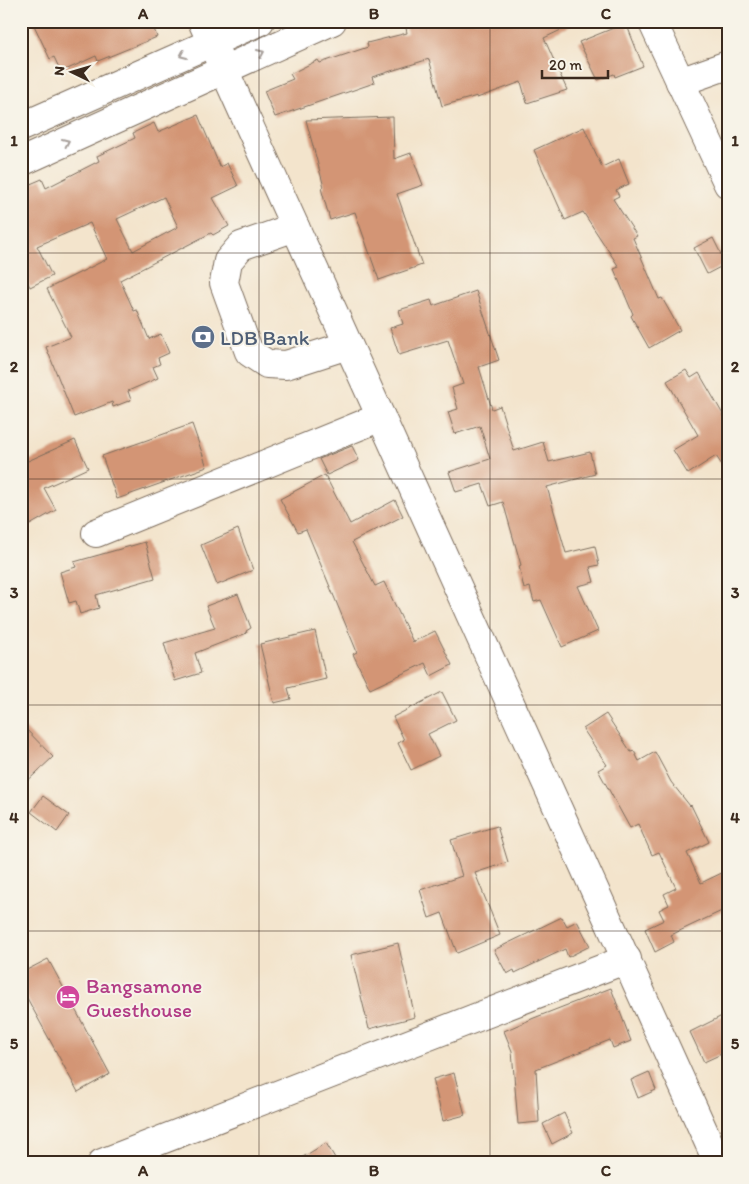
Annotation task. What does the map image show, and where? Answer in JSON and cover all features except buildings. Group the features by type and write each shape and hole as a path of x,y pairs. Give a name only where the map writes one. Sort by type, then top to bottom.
{"street":[{"path":"21,127 207,32 260,21"},
{"path":"21,162 332,21"},
{"path":"652,21 728,184"},
{"path":"207,32 718,1163"},
{"path":"680,82 728,65"},
{"path":"295,227 241,246 228,262 224,283 249,352 267,364 286,365 348,345"},
{"path":"96,533 381,418"},
{"path":"102,1163 627,959"}],"place":[{"name":"LDB Bank","path":"203,337"},
{"name":"Bangsamone Guesthouse","path":"68,997"}]}
